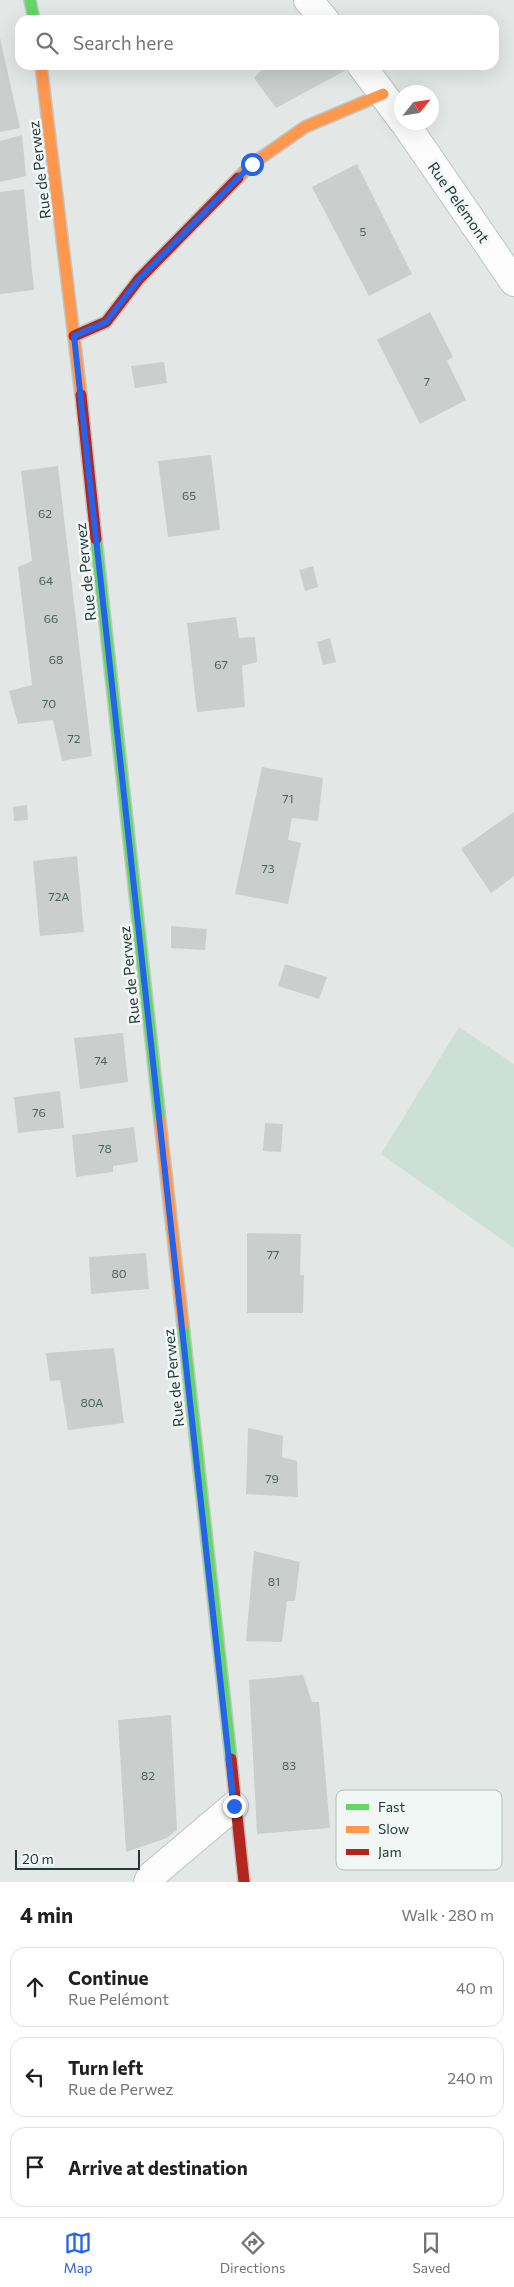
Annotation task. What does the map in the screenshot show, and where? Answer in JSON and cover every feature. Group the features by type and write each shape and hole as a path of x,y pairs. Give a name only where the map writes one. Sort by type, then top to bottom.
{"street":[{"path":"30,0 33,15"},
{"path":"308,0 321,15"},
{"name":"Rue de Perwez","path":"42,70 74,336 234,1806 244,1882"},
{"name":"Rue Pelémont","path":"365,70 394,109"},
{"path":"74,336 106,322 139,279 252,164 305,126 384,94"},
{"name":"Rue Pelémont","path":"408,130 514,282"},
{"path":"148,1882 151,1876 234,1806"}],"green space":[{"path":"459,1027 514,1064 514,1248 381,1154"}],"building":[{"path":"0,38 20,128 0,132"},
{"path":"261,70 346,70 276,108 254,78"},
{"path":"22,135 26,176 0,182 0,141"},
{"path":"357,164 412,274 369,296 312,187"},
{"path":"24,189 34,290 0,294 0,192"},
{"path":"430,312 453,357 447,361 466,400 420,424 377,340"},
{"path":"164,362 167,383 135,388 131,366"},
{"path":"211,455 220,530 168,537 158,461"},
{"path":"58,466 92,756 62,761 53,720 18,724 9,691 32,685 18,567 32,561 21,471"},
{"path":"313,566 318,587 305,591 299,570"},
{"path":"236,617 239,638 255,637 257,662 242,666 245,707 197,712 187,623"},
{"path":"330,638 336,662 323,665 317,642"},
{"path":"262,767 323,778 318,821 292,818 288,840 301,843 288,904 235,894"},
{"path":"27,805 28,820 14,821 13,807"},
{"path":"514,812 514,876 491,893 461,849"},
{"path":"77,856 84,932 40,936 33,861"},
{"path":"171,926 207,929 205,950 171,948"},
{"path":"285,964 327,977 319,999 278,986"},
{"path":"123,1033 128,1082 80,1089 74,1038"},
{"path":"60,1091 64,1128 18,1133 14,1097"},
{"path":"265,1123 283,1124 281,1152 263,1151"},
{"path":"134,1127 138,1162 113,1166 113,1172 76,1177 72,1135"},
{"path":"247,1233 301,1234 300,1275 304,1275 303,1313 247,1313"},
{"path":"146,1253 149,1289 91,1294 89,1257"},
{"path":"114,1348 124,1423 68,1430 60,1380 50,1381 46,1353"},
{"path":"248,1428 283,1436 282,1457 297,1461 298,1497 246,1494"},
{"path":"254,1551 300,1562 295,1601 287,1601 282,1642 246,1641"},
{"path":"303,1675 312,1702 319,1702 330,1828 257,1834 249,1680"},
{"path":"171,1715 177,1830 167,1838 126,1852 118,1720"}],"traffic: fast":[{"path":"30,0 33,15"},
{"path":"96,539 160,1121"},
{"path":"183,1325 231,1759"}],"traffic: slow":[{"path":"42,70 81,395"},
{"path":"238,178 252,164 305,127 383,94"},
{"path":"160,1121 183,1325"}],"traffic: jam":[{"path":"74,336 106,322 139,279 238,178"},
{"path":"81,395 96,539"},
{"path":"231,1759 244,1882"}],"route":[{"path":"234,1806 74,336 106,322 139,279 252,164"}]}
